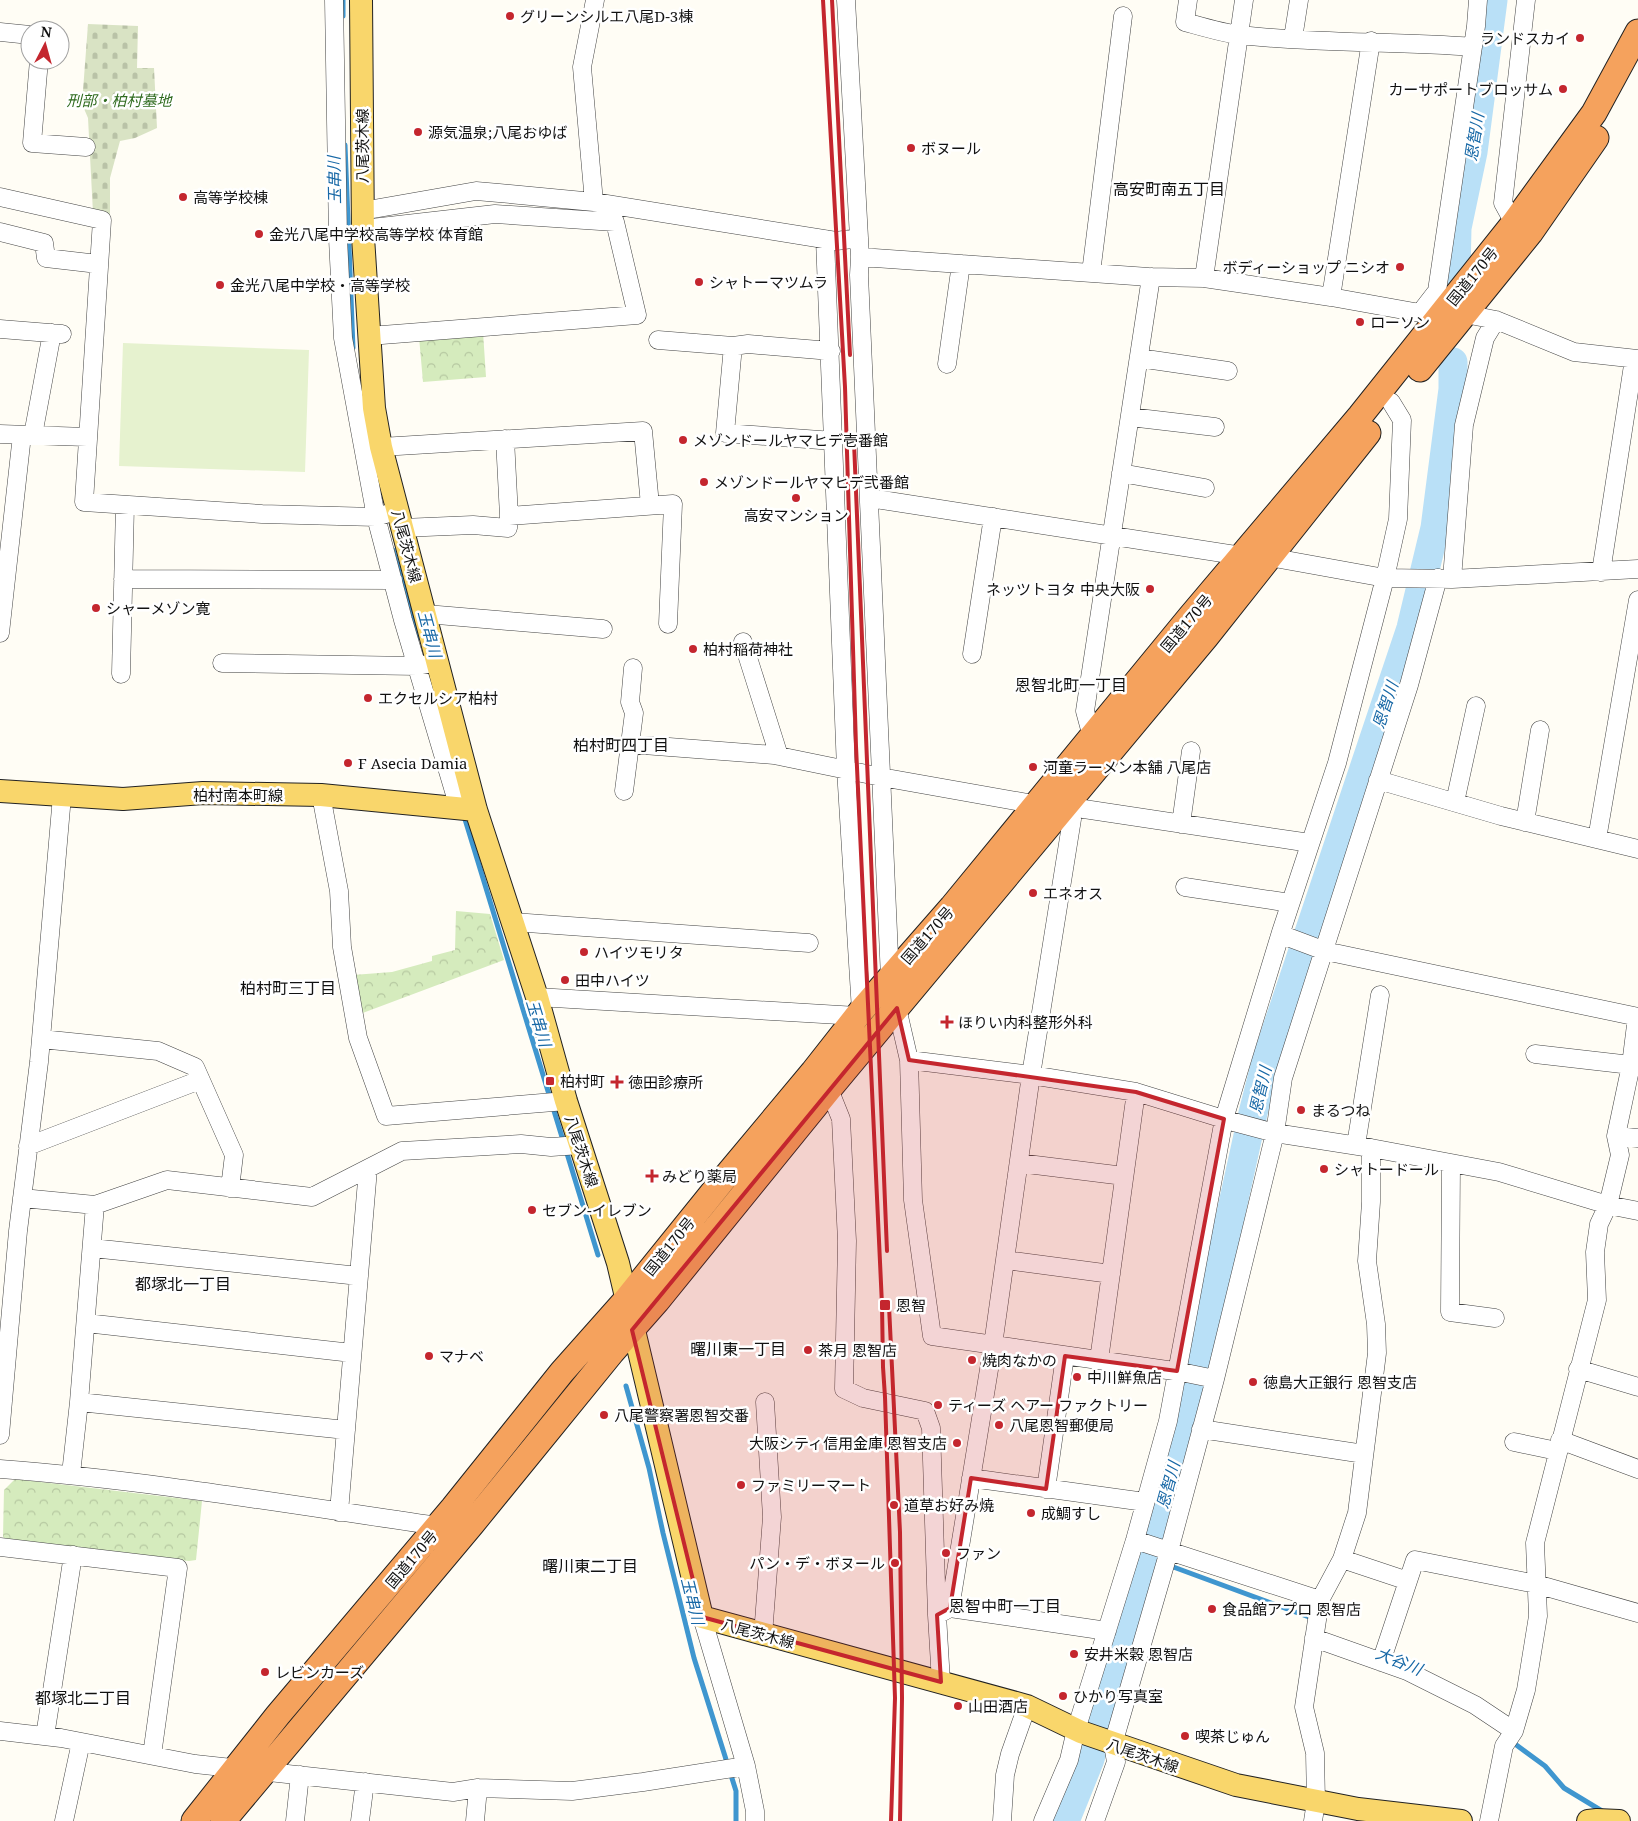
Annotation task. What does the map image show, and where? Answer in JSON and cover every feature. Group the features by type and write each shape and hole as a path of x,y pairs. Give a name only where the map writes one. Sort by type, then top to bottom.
{"highway":[{"name":"国道170号","path":"194,1821 438,1526 562,1372 626,1300 722,1181 896,1008 1206,637 1391,402 1439,345 1482,264 1594,112 1638,32"},
{"name":"国道170号","path":"223,1821 657,1302 821,1081 859,1014 952,906 1360,416 1536,225 1607,123 1638,68"}],"main road":[{"name":"八尾茨木線","path":"361,0 362,220 374,408 390,517 426,614 426,664 468,809 513,922 537,997 566,1101 618,1263 632,1330 702,1617 1027,1706 1079,1731 1110,1743 1315,1811 1387,1813 1461,1821"},
{"name":"柏村南本町線","path":"0,791 123,799 203,793 321,795 468,809"},
{"path":"1588,1821 1619,1821"}],"street":[{"path":"222,663 426,664 393,580 390,517 343,338 338,239 334,0"},
{"path":"594,202 582,67 595,0"},
{"path":"846,0 860,257 859,275 890,978"},
{"path":"1188,0 1185,22 1239,35 1336,42 1473,47"},
{"path":"1204,278 1244,0"},
{"path":"1294,32 1299,0"},
{"path":"1456,311 1437,292 1473,47 1478,0"},
{"path":"1514,223 1503,203 1526,0"},
{"path":"1091,273 1123,16"},
{"path":"0,32 20,34"},
{"path":"1331,297 1371,42"},
{"path":"38,70 32,143 86,147"},
{"path":"362,220 476,192 594,202 825,239 845,241 859,238"},
{"path":"0,197 102,220 84,502 262,514 390,517 508,528 506,439"},
{"path":"362,220 495,214 615,222 637,315 369,336"},
{"path":"0,232 44,243 46,258 98,264"},
{"path":"537,997 859,1014 846,770 831,351 825,239"},
{"path":"860,257 1151,277 1204,278 1331,297 1456,311 1496,320 1574,352 1636,359 1601,572"},
{"path":"947,364 961,264"},
{"path":"1092,737 1085,711 1151,277"},
{"path":"1095,1821 1116,1762 1110,1743 1169,1551 1215,1379 1273,1131 1283,1078 1441,579 1464,425 1485,338 1496,320"},
{"path":"0,329 58,334 28,435 6,526 0,633"},
{"path":"658,340 733,346 748,344 831,351"},
{"path":"733,346 725,432 834,441"},
{"path":"1139,358 1228,371"},
{"path":"1043,1821 1079,1731 1107,1631 1136,1540 1179,1372 1227,1120 1283,934 1290,903 1337,763 1393,578 1398,519 1402,420 1391,402"},
{"path":"1130,417 1215,427"},
{"path":"381,447 643,431 650,505"},
{"path":"0,434 87,437"},
{"path":"1121,473 1205,488"},
{"path":"869,498 1242,556"},
{"path":"509,516 672,504 668,624"},
{"path":"121,674 125,505"},
{"path":"972,654 993,518"},
{"path":"1269,557 1393,578 1441,579 1638,570"},
{"path":"123,579 393,580"},
{"path":"1597,839 1638,600"},
{"path":"426,614 603,629"},
{"path":"742,642 779,756"},
{"path":"624,792 634,713 630,702 633,668"},
{"path":"1455,802 1476,706"},
{"path":"1525,822 1540,730"},
{"path":"630,744 779,756 1035,804 1310,843"},
{"path":"1181,824 1192,750"},
{"path":"1378,780 1525,822 1638,849"},
{"path":"321,795 339,891 342,947 358,1038 386,1116 566,1101"},
{"path":"0,1435 22,1198 41,1040 62,796"},
{"path":"943,1611 972,1478 1006,1260 1031,1075 1072,819 1062,808"},
{"path":"1185,887 1290,903"},
{"path":"513,922 809,944"},
{"path":"1283,934 1323,949 1638,1017 1631,1065 1616,1136 1620,1155 1608,1205 1599,1224 1595,1252 1597,1300 1535,1542 1538,1616 1526,1690 1514,1731 1504,1746 1489,1821"},
{"path":"1315,1811 1315,1752 1304,1707 1320,1600 1342,1559 1357,1513 1377,1353 1376,1324 1367,1261 1371,1202 1364,1146 1380,995"},
{"path":"896,1008 909,1060 913,1200 932,1336 1179,1372 1215,1379"},
{"path":"41,1040 158,1051 194,1067 234,1155 230,1188"},
{"path":"1535,1054 1631,1065"},
{"path":"909,1060 1031,1075 1136,1092 1227,1120 1273,1131 1499,1172 1608,1205 1638,1212"},
{"path":"28,1146 200,1080"},
{"path":"821,1081 841,1119 842,1128 846,1241 844,1389 863,1398 925,1410 931,1428 943,1611 941,1682"},
{"path":"1099,1360 1136,1092"},
{"path":"1616,1136 1638,1138"},
{"path":"22,1198 95,1205 168,1180 312,1197 402,1151 521,1144 551,1147 580,1145"},
{"path":"1019,1163 1124,1176"},
{"path":"1451,1163 1450,1312 1495,1318"},
{"path":"339,1512 368,1169"},
{"path":"70,1474 80,1402 95,1205"},
{"path":"92,1248 359,1276"},
{"path":"1006,1260 1111,1274"},
{"path":"86,1324 352,1353"},
{"path":"1046,1488 1065,1356"},
{"path":"1578,1369 1638,1387"},
{"path":"80,1402 346,1430"},
{"path":"763,1635 772,1517 766,1402"},
{"path":"1201,1429 1364,1454"},
{"path":"1514,1442 1559,1446 1638,1469"},
{"path":"0,1469 70,1474 216,1492 438,1526"},
{"path":"972,1478 1145,1502"},
{"path":"0,1537 0,1548 178,1568 152,1756"},
{"path":"1136,1540 1320,1600"},
{"path":"45,1736 73,1556"},
{"path":"1342,1559 1408,1581"},
{"path":"1381,1662 1415,1560 1536,1584 1638,1613"},
{"path":"943,1611 1107,1631"},
{"path":"702,1617 746,1766 755,1811 754,1821"},
{"path":"1314,1638 1407,1671 1475,1705 1514,1731"},
{"path":"1002,1821 1005,1775 1010,1754 1027,1706"},
{"path":"1,1736 45,1736 195,1764 452,1792 478,1788 572,1791 746,1766"},
{"path":"64,1821 81,1742"},
{"path":"295,1821 300,1775"},
{"path":"360,1821 365,1782"},
{"path":"475,1821 478,1788"}],"highlighted area":[{"path":"897,1008 909,1060 1136,1092 1224,1119 1177,1371 1065,1356 1046,1489 971,1478 950,1608 937,1615 941,1682 702,1617 632,1330"}],"green space":[{"name":"刑部・柏村墓地","path":"88,24 138,26 137,68 154,68 157,128 135,138 120,141 110,178 110,216 93,213 88,118 82,104"},
{"path":"483,332 486,377 423,382 419,337"},
{"path":"123,343 309,350 305,472 119,466"},
{"path":"456,911 490,914 504,960 360,1014 353,975 392,972 432,961 432,956 455,950"},
{"path":"15,1479 202,1501 196,1560 189,1561 12,1545 3,1537 4,1490"}],"waterway":[{"name":"玉串川","path":"343,0 343,16"},
{"name":"恩智川","path":"1456,273 1457,228 1473,152 1493,0"},
{"name":"玉串川","path":"345,145 353,348"},
{"name":"恩智川","path":"1065,1821 1090,1759 1149,1558 1184,1426 1253,1113 1267,1058 1411,628 1435,528 1453,389 1453,362"},
{"name":"玉串川","path":"393,550 417,638"},
{"name":"玉串川","path":"464,816 598,1255"},
{"name":"玉串川","path":"626,1386 649,1468 694,1658 736,1791 736,1821"},
{"name":"大谷川","path":"1149,1558 1309,1617 1312,1620"},
{"name":"大谷川","path":"1511,1741 1545,1766 1564,1788 1602,1811"}],"railway":[{"path":"823,0 845,387 856,746 882,1305 895,1698 891,1821"},
{"path":"832,0 850,355"},
{"path":"854,442 887,1251"},
{"path":"889,1306 900,1532 902,1698 900,1821"}],"place":[{"name":"グリーンシルエ八尾D-3棟","path":"510,16"},
{"name":"ランドスカイ","path":"1580,38"},
{"name":"カーサポートブロッサム","path":"1563,89"},
{"name":"源気温泉;八尾おゆば","path":"418,132"},
{"name":"ボヌール","path":"911,148"},
{"name":"高等学校棟","path":"183,197"},
{"name":"金光八尾中学校高等学校 体育館","path":"259,234"},
{"name":"ボディーショップ ニシオ","path":"1400,267"},
{"name":"シャトーマツムラ","path":"699,282"},
{"name":"金光八尾中学校・高等学校","path":"220,285"},
{"name":"ローソン","path":"1360,322"},
{"name":"メゾンドールヤマヒデ壱番館","path":"683,440"},
{"name":"メゾンドールヤマヒデ弐番館","path":"704,482"},
{"name":"高安マンション","path":"796,498"},
{"name":"ネッツトヨタ 中央大阪","path":"1150,589"},
{"name":"シャーメゾン寛","path":"96,608"},
{"name":"柏村稲荷神社","path":"693,649"},
{"name":"エクセルシア柏村","path":"368,698"},
{"name":"F Asecia Damia","path":"348,763"},
{"name":"河童ラーメン本舗 八尾店","path":"1033,767"},
{"name":"エネオス","path":"1033,893"},
{"name":"ハイツモリタ","path":"584,952"},
{"name":"田中ハイツ","path":"565,980"},
{"name":"ほりい内科整形外科","path":"947,1022"},
{"name":"柏村町","path":"550,1081"},
{"name":"徳田診療所","path":"617,1082"},
{"name":"まるつね","path":"1301,1110"},
{"name":"シャトードール","path":"1324,1169"},
{"name":"みどり薬局","path":"652,1176"},
{"name":"セブン-イレブン","path":"532,1210"},
{"name":"恩智","path":"885,1305"},
{"name":"茶月 恩智店","path":"808,1350"},
{"name":"マナベ","path":"429,1356"},
{"name":"焼肉なかの","path":"972,1360"},
{"name":"中川鮮魚店","path":"1077,1377"},
{"name":"徳島大正銀行 恩智支店","path":"1253,1382"},
{"name":"ティーズ ヘアー ファクトリー","path":"938,1405"},
{"name":"八尾警察署恩智交番","path":"604,1415"},
{"name":"八尾恩智郵便局","path":"999,1425"},
{"name":"大阪シティ信用金庫 恩智支店","path":"957,1443"},
{"name":"ファミリーマート","path":"741,1485"},
{"name":"道草お好み焼","path":"894,1505"},
{"name":"成鯛すし","path":"1031,1513"},
{"name":"ファン","path":"946,1553"},
{"name":"パン・デ・ボヌール","path":"895,1563"},
{"name":"食品館アプロ 恩智店","path":"1212,1609"},
{"name":"安井米穀 恩智店","path":"1074,1654"},
{"name":"レビンカーズ","path":"265,1672"},
{"name":"ひかり写真室","path":"1063,1696"},
{"name":"山田酒店","path":"958,1706"},
{"name":"喫茶じゅん","path":"1185,1736"}],"district":[{"name":"高安町南五丁目","path":"1169,189"},
{"name":"恩智北町一丁目","path":"1071,685"},
{"name":"柏村町四丁目","path":"621,745"},
{"name":"柏村町三丁目","path":"288,988"},
{"name":"都塚北一丁目","path":"183,1284"},
{"name":"曙川東一丁目","path":"738,1349"},
{"name":"曙川東二丁目","path":"590,1566"},
{"name":"恩智中町一丁目","path":"1005,1606"},
{"name":"都塚北二丁目","path":"83,1698"}]}
